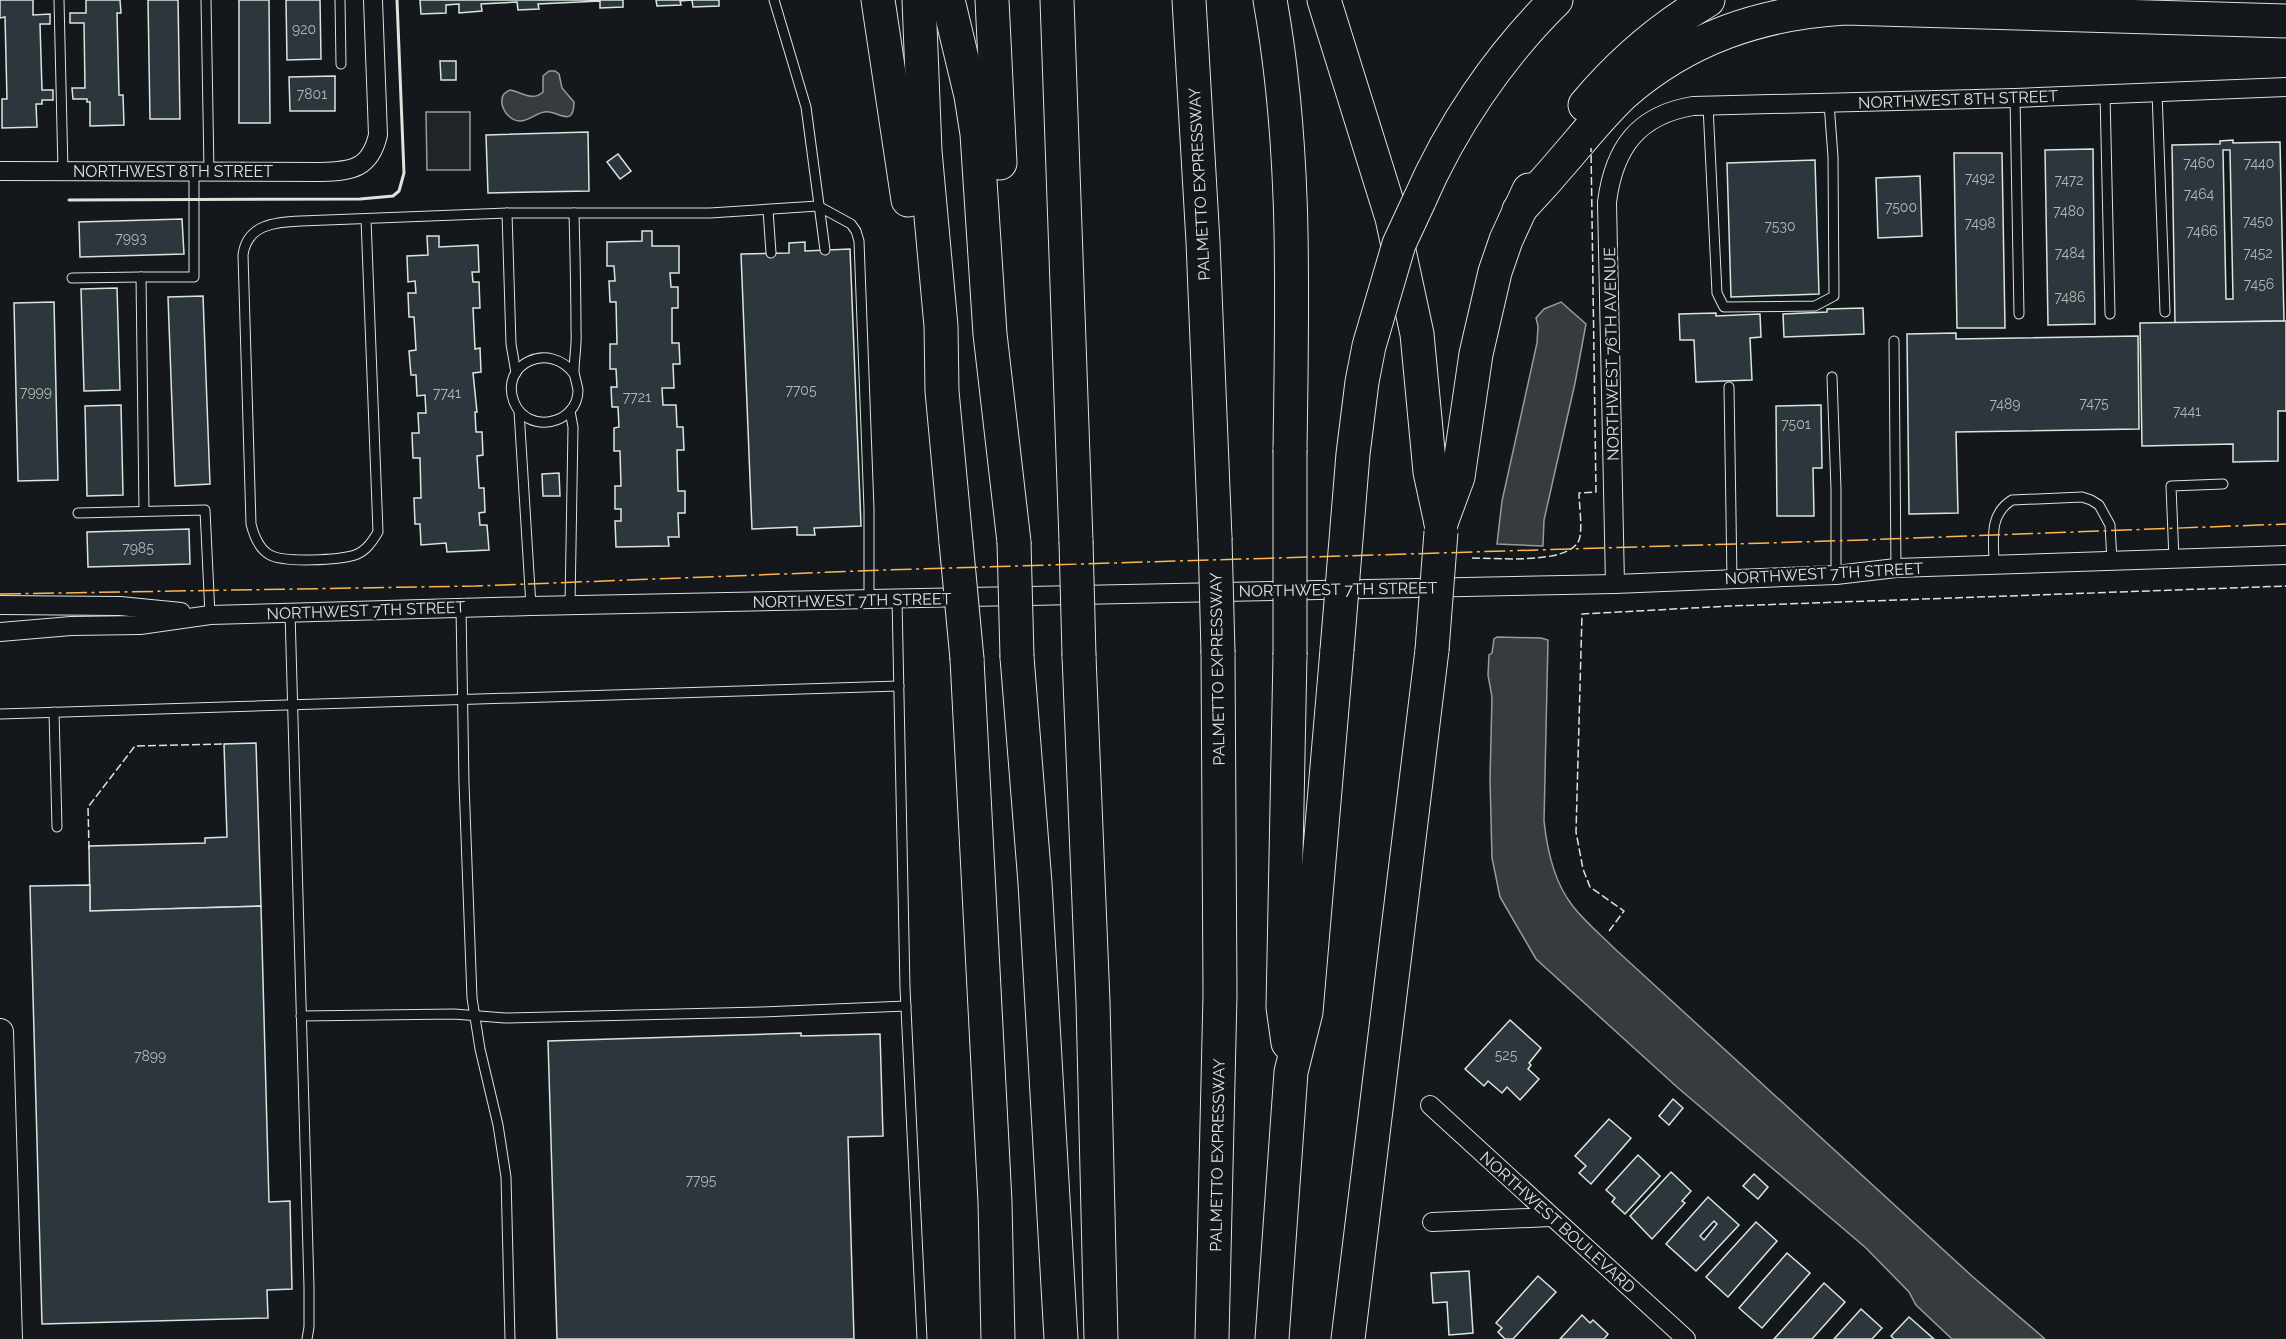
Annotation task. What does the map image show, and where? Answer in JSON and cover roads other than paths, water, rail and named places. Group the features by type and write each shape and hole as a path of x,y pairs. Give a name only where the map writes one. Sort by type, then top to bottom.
{"highway":[{"path":"878,0 927,327 942,391"},
{"path":"919,0 924,151 941,326 942,391 967,659 995,1202 998,1339"},
{"path":"992,0 1007,294 1017,657 1035,884 1061,1339"},
{"name":"PALMETTO EXPRESSWAY","path":"1189,0 1203,242 1218,653 1220,995 1212,1339"},
{"path":"1270,0 1283,88 1292,221 1290,655 1283,1007 1291,1072"},
{"path":"1324,0 1392,218 1417,334 1430,472 1441,528"},
{"path":"1272,1339 1291,1072 1305,1012 1353,454 1362,382 1372,335 1399,244 1446,146 1484,86 1556,0"},
{"path":"1348,1339 1432,650 1441,528 1458,477 1476,354 1495,272 1519,210 1537,173 1557,142 1603,83 1658,33 1708,0"},
{"path":"950,5 971,96 977,134 990,334 1014,542"},
{"path":"1519,210 1586,133 1624,94 1696,44 1751,22 1805,10 1845,8 2286,21"},
{"path":"1059,11 1079,656 1093,1002 1101,1339"}],"street":[{"name":"NORTHWEST 8TH STREET","path":"0,171 346,171 352,169 367,160 375,147 378,135 373,0"},
{"name":"NORTHWEST 8TH STREET","path":"1636,131 1671,110 1708,106 2015,98 2286,87"},
{"name":"NORTHWEST 76TH AVENUE","path":"1615,584 1607,202 1614,169 1622,150 1636,131"},
{"name":"NORTHWEST 7TH STREET","path":"0,632 71,626 140,625 210,615 290,612 1615,584 1836,575 1896,568 2286,555"},
{"name":"NORTHWEST 7TH STREET","path":"0,605 120,606 210,615"},
{"path":"0,1034 9,1339"},
{"name":"NORTHWEST BOULEVARD","path":"1430,1105 1686,1339"},
{"path":"1432,1222 1551,1217"}],"lane":[{"path":"59,0 63,171"},
{"path":"72,278 194,277 202,171 206,0"},
{"path":"340,0 341,64"},
{"path":"774,0 806,107 825,250"},
{"path":"2157,92 2165,312"},
{"path":"2105,94 2110,314"},
{"path":"2015,98 2019,314"},
{"path":"1708,106 1717,292 1724,308 1815,306 1834,296 1833,157 1829,103"},
{"path":"366,219 378,532 372,542 356,555 311,559 280,558 270,555 259,545 251,524 244,248 256,230 278,222 507,213 710,213 818,206 851,224 859,241 869,509 869,600"},
{"path":"768,210 771,253"},
{"path":"507,213 511,344 516,374"},
{"path":"519,411 526,418 545,423 554,422 570,411 578,393 574,374 577,334 574,213"},
{"path":"141,277 144,511"},
{"path":"1894,341 1896,568"},
{"path":"531,606 519,411 512,393 512,383 522,366 540,357 560,360 574,374"},
{"path":"1832,377 1836,575"},
{"path":"1729,387 1732,579"},
{"path":"570,411 573,427 570,605"},
{"path":"2174,559 2171,486 2223,484"},
{"path":"1994,565 1994,529 1997,513 2003,506 2012,500 2082,497 2099,505 2105,512 2110,525 2112,561"},
{"path":"78,513 206,510 210,615"},
{"path":"897,599 906,1006 922,1339"},
{"path":"461,608 469,931 474,1016 498,1125 506,1177 510,1339"},
{"path":"290,612 309,1287 307,1339"},
{"path":"0,714 899,686"},
{"path":"54,712 57,827"},
{"path":"301,1016 454,1014 505,1018 737,1013 906,1006"}]}
